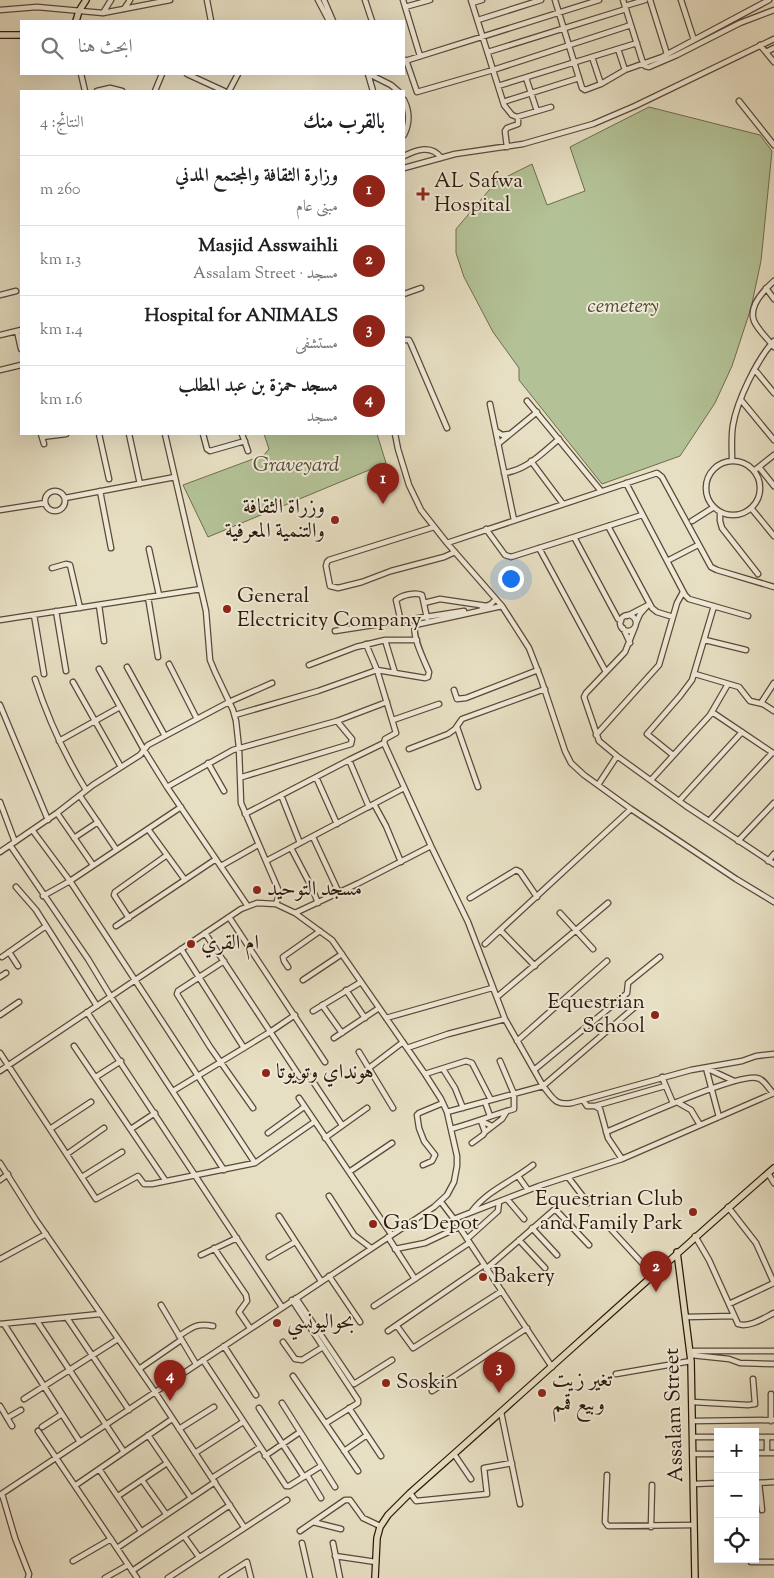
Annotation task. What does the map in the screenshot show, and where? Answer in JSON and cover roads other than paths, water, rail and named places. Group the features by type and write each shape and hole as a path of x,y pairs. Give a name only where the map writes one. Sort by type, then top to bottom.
{"main road":[{"path":"76,20 79,10 86,0"},
{"path":"0,35 20,34"},
{"path":"375,1578 377,1538 380,1526 388,1515 677,1252 774,1168"},
{"name":"Assalam Street","path":"677,1252 691,1356 694,1437 695,1578"}],"street":[{"path":"103,13 111,0"},
{"path":"124,9 130,0"},
{"path":"0,10 29,7 103,13 150,2 170,0"},
{"path":"207,0 211,20"},
{"path":"318,0 328,20"},
{"path":"324,0 334,20"},
{"path":"366,0 372,20"},
{"path":"403,0 420,56"},
{"path":"405,7 430,0"},
{"path":"482,0 472,2 503,102 512,115 518,116 551,107"},
{"path":"478,20 541,0"},
{"path":"555,0 584,90 601,84 625,70 668,54 769,0"},
{"path":"599,0 405,61 418,92 493,70 631,25"},
{"path":"623,0 644,64 650,67 740,23 774,10"},
{"path":"488,52 645,0"},
{"path":"650,0 668,54"},
{"path":"681,0 694,40"},
{"path":"405,168 441,158 507,147 566,133 606,119 774,39"},
{"path":"498,86 636,43"},
{"path":"760,45 774,62"},
{"path":"766,52 774,48"},
{"path":"618,49 625,70"},
{"path":"592,57 601,84"},
{"path":"81,75 85,90"},
{"path":"155,90 162,75"},
{"path":"189,75 222,90"},
{"path":"230,90 237,75"},
{"path":"369,75 373,90"},
{"path":"371,75 397,90"},
{"path":"526,78 537,111"},
{"path":"503,102 579,78"},
{"path":"101,90 110,88 118,90"},
{"path":"739,101 774,145"},
{"path":"405,102 409,118 405,133"},
{"path":"507,147 505,131 507,128 518,124 518,116"},
{"path":"405,155 413,151 429,149 436,152 441,158"},
{"path":"732,460 733,424 741,400 755,370 773,344 756,324 754,318 758,297 774,281"},
{"path":"405,294 421,288"},
{"path":"766,288 774,298"},
{"path":"0,296 16,291"},
{"path":"0,335 19,330"},
{"path":"405,340 409,340 411,344 447,428"},
{"path":"0,370 20,365"},
{"path":"755,370 774,393"},
{"path":"527,400 601,491"},
{"path":"741,400 774,440"},
{"path":"490,404 514,520"},
{"path":"498,444 536,412"},
{"path":"496,431 502,435 509,434"},
{"path":"42,435 44,444"},
{"path":"99,435 109,479"},
{"path":"129,435 140,484"},
{"path":"165,435 207,616 210,660 235,715 242,776 243,807"},
{"path":"203,435 207,449 210,451 245,441"},
{"path":"242,435 248,451"},
{"path":"394,435 413,494 434,527 502,606 529,648 545,689 567,757 574,766 631,809 774,902"},
{"path":"504,473 521,469 559,439"},
{"path":"757,468 774,455"},
{"path":"757,468 761,490 758,500 751,508 739,514 729,515 720,512 714,507 708,499 706,490 708,476 718,465 732,460 744,462 757,468 774,486"},
{"path":"531,462 563,504"},
{"path":"447,543 653,474 661,476 708,563 715,569 774,587"},
{"path":"65,498 175,477"},
{"path":"626,483 683,592 689,598 748,616"},
{"path":"53,491 60,492 65,498 63,508 58,511 49,508 46,503 46,497 53,491"},
{"path":"100,491 111,548"},
{"path":"0,510 46,503"},
{"path":"692,521 714,507"},
{"path":"751,508 774,536"},
{"path":"720,512 722,528 758,574"},
{"path":"486,529 505,555 509,557 642,515"},
{"path":"608,526 650,604 655,611 673,617"},
{"path":"434,527 329,560 326,566 330,586 338,588 362,582 391,571 444,557 455,552"},
{"path":"574,537 618,619 621,620 622,627 630,643"},
{"path":"667,561 698,545"},
{"path":"539,548 606,672"},
{"path":"149,549 159,595"},
{"path":"52,568 66,564 70,565 80,608"},
{"path":"0,620 201,589"},
{"path":"596,735 656,670 661,660 678,599 683,592"},
{"path":"401,622 396,600 420,594 422,595 427,618"},
{"path":"148,597 158,657"},
{"path":"424,603 440,599 488,606"},
{"path":"335,631 474,610 488,606 496,599"},
{"path":"621,620 650,604"},
{"path":"650,604 640,614 625,652 584,697 596,735 599,741 617,756 679,801 774,864"},
{"path":"99,605 104,641"},
{"path":"235,715 318,691 377,670 428,677 429,672 413,628 415,625 502,606"},
{"path":"673,755 647,734 680,696 695,674 714,606"},
{"path":"56,612 66,671"},
{"path":"34,615 44,674"},
{"path":"626,616 633,617 635,625"},
{"path":"622,627 628,631 635,625"},
{"path":"309,665 366,644 385,640 416,640"},
{"path":"385,640 394,673"},
{"path":"705,640 746,650"},
{"path":"245,814 384,743 385,739 396,733 377,670 366,644"},
{"path":"169,664 197,719"},
{"path":"127,667 165,736"},
{"path":"99,669 144,750 180,808 247,905"},
{"path":"454,690 457,699 466,698 538,670"},
{"path":"695,674 741,688 750,701 761,703 774,711"},
{"path":"35,679 46,715 86,790"},
{"path":"72,682 121,767"},
{"path":"0,852 48,820 86,790 144,750 148,745 229,702 272,683"},
{"path":"761,703 774,683"},
{"path":"651,780 712,712 728,684"},
{"path":"409,749 448,734 457,727 462,719 545,689"},
{"path":"168,787 230,751 336,721 387,702"},
{"path":"393,720 439,704"},
{"path":"0,705 48,820"},
{"path":"59,742 120,707"},
{"path":"709,821 773,754 712,712"},
{"path":"242,776 351,744 352,739 336,721"},
{"path":"457,727 478,787"},
{"path":"679,801 742,732"},
{"path":"384,743 476,939 492,988 505,1019 543,1086 559,1104 583,1100 662,1077 742,1061 756,1056 774,1054"},
{"path":"239,748 241,803 278,889 279,895 276,904"},
{"path":"598,785 617,756"},
{"path":"348,760 369,806"},
{"path":"208,763 224,791"},
{"path":"316,777 337,824"},
{"path":"266,860 404,788"},
{"path":"281,795 300,843"},
{"path":"80,796 116,849"},
{"path":"0,802 15,842"},
{"path":"738,841 774,803"},
{"path":"374,804 386,826 401,862"},
{"path":"43,896 70,881 180,808"},
{"path":"485,944 631,809"},
{"path":"57,813 93,865"},
{"path":"74,838 98,822"},
{"path":"148,829 185,880"},
{"path":"32,831 70,881 255,1163"},
{"path":"313,837 339,893"},
{"path":"221,866 258,844"},
{"path":"10,845 43,896 88,959 110,997 224,1170"},
{"path":"295,913 339,893 431,846"},
{"path":"291,848 318,902"},
{"path":"768,861 774,854"},
{"path":"129,918 114,895 115,892 167,855"},
{"path":"116,926 216,859"},
{"path":"470,898 516,870 520,872 537,897"},
{"path":"16,887 36,910 97,1006"},
{"path":"0,1071 247,905 266,902 276,904 295,913 332,940 443,1103 457,1156 456,1173 451,1188 441,1202 1,1494 15,1538 30,1574 28,1578"},
{"path":"497,997 608,903"},
{"path":"560,912 593,949"},
{"path":"229,917 326,1062"},
{"path":"2,957 46,926"},
{"path":"288,967 284,957 320,930"},
{"path":"501,931 535,966"},
{"path":"205,933 300,1077"},
{"path":"181,949 244,1048"},
{"path":"9,952 18,966"},
{"path":"303,980 342,954"},
{"path":"534,1070 625,995 628,983 660,957"},
{"path":"224,961 178,991 177,994 221,1063 253,1108"},
{"path":"517,1041 607,961"},
{"path":"0,977 6,973"},
{"path":"313,1011 361,982"},
{"path":"386,1018 492,988"},
{"path":"346,990 364,1018"},
{"path":"0,1015 19,1002"},
{"path":"322,1005 342,1033"},
{"path":"446,1112 543,1086 636,1006"},
{"path":"334,1038 379,1008"},
{"path":"87,1012 282,1306"},
{"path":"173,1091 221,1063 295,1015"},
{"path":"407,1048 448,1034 505,1019"},
{"path":"369,1068 403,1042"},
{"path":"74,1046 165,1180"},
{"path":"359,1052 393,1108"},
{"path":"0,1053 96,1199 138,1176 144,1184 152,1184 255,1163 314,1122"},
{"path":"96,1077 121,1061"},
{"path":"451,1129 514,1109 514,1094 500,1061"},
{"path":"425,1074 466,1062 472,1063 488,1101 490,1116"},
{"path":"706,1068 734,1081"},
{"path":"706,1068 719,1117"},
{"path":"443,1069 455,1088 463,1108"},
{"path":"662,1077 675,1103 691,1110 700,1124"},
{"path":"454,1218 528,1190 622,1159 773,1093 762,1080 755,1077 734,1081 606,1132"},
{"path":"310,1078 342,1125"},
{"path":"583,1100 587,1106 595,1106 666,1086"},
{"path":"299,1098 390,1235 395,1249 415,1279"},
{"path":"50,1129 91,1102"},
{"path":"423,1165 432,1161 434,1155 424,1141 417,1115 443,1103"},
{"path":"595,1106 600,1109 608,1138 622,1159"},
{"path":"268,1134 304,1107"},
{"path":"325,1138 367,1108"},
{"path":"472,1143 502,1119 507,1111"},
{"path":"131,1129 155,1113"},
{"path":"481,1121 492,1126"},
{"path":"481,1121 484,1132"},
{"path":"67,1154 104,1128"},
{"path":"348,1172 392,1144"},
{"path":"82,1177 122,1152"},
{"path":"0,1163 244,1527"},
{"path":"471,1213 478,1203 489,1194 533,1165"},
{"path":"768,1173 774,1183"},
{"path":"0,1180 8,1174"},
{"path":"518,1176 528,1190"},
{"path":"568,1177 588,1203"},
{"path":"329,1196 354,1235 371,1248"},
{"path":"507,1199 524,1218"},
{"path":"441,1202 454,1218 552,1367"},
{"path":"374,1306 468,1241 498,1211 499,1202"},
{"path":"728,1207 756,1243 774,1283 729,1304"},
{"path":"388,1332 485,1267 556,1209 589,1245"},
{"path":"279,1216 321,1281"},
{"path":"608,1226 653,1275"},
{"path":"395,1249 425,1243 459,1227"},
{"path":"532,1228 557,1255"},
{"path":"0,1259 46,1234"},
{"path":"696,1236 738,1324 743,1326 774,1313"},
{"path":"201,1255 236,1238"},
{"path":"519,1240 545,1268"},
{"path":"269,1257 295,1242"},
{"path":"214,1248 246,1295 247,1301 239,1312 250,1328"},
{"path":"329,1276 360,1322"},
{"path":"397,1326 413,1348 502,1291"},
{"path":"294,1299 358,1400 358,1403 326,1423"},
{"path":"294,1299 354,1384 392,1360"},
{"path":"161,1305 196,1364"},
{"path":"80,1442 2,1324 100,1314"},
{"path":"686,1317 734,1316"},
{"path":"67,1318 129,1410"},
{"path":"37,1321 69,1372 124,1452"},
{"path":"139,1369 195,1325 213,1326"},
{"path":"432,1391 527,1328"},
{"path":"24,1399 118,1339"},
{"path":"282,1342 295,1359 298,1360 302,1360 323,1347"},
{"path":"224,1346 256,1395"},
{"path":"616,1374 691,1356 774,1350"},
{"path":"691,1356 729,1359 740,1363 774,1364"},
{"path":"203,1360 259,1448 287,1486 321,1466"},
{"path":"293,1376 358,1471"},
{"path":"693,1402 755,1404 753,1379"},
{"path":"693,1420 772,1420 771,1394"},
{"path":"282,1403 335,1487"},
{"path":"0,1406 12,1426"},
{"path":"179,1429 214,1407"},
{"path":"259,1408 321,1498"},
{"path":"349,1408 381,1456"},
{"path":"8,1418 21,1410"},
{"path":"501,1412 520,1504"},
{"path":"62,1414 40,1429 56,1457 76,1484 137,1578"},
{"path":"76,1484 172,1419"},
{"path":"195,1453 243,1422"},
{"path":"265,1456 300,1432"},
{"path":"148,1435 191,1498"},
{"path":"344,1451 367,1435"},
{"path":"694,1437 714,1437"},
{"path":"759,1437 774,1437"},
{"path":"767,1437 767,1453"},
{"path":"117,1548 191,1498 259,1448"},
{"path":"759,1454 774,1453"},
{"path":"454,1454 471,1479"},
{"path":"694,1454 714,1454"},
{"path":"118,1496 167,1463"},
{"path":"410,1493 416,1501 488,1494 484,1468 512,1463"},
{"path":"99,1469 141,1531"},
{"path":"607,1475 606,1525 611,1528 694,1525"},
{"path":"142,1480 166,1514"},
{"path":"759,1483 774,1482"},
{"path":"694,1484 714,1484"},
{"path":"652,1485 652,1526"},
{"path":"759,1494 762,1510"},
{"path":"168,1578 287,1500"},
{"path":"300,1532 345,1500 350,1500 363,1518 380,1526"},
{"path":"132,1571 230,1506"},
{"path":"313,1522 341,1529"},
{"path":"184,1536 199,1558"},
{"path":"73,1561 111,1539"},
{"path":"302,1543 310,1578"},
{"path":"333,1543 340,1578"},
{"path":"335,1556 376,1562"},
{"path":"222,1578 246,1562 251,1578"},
{"path":"759,1562 774,1562"},
{"path":"105,1578 128,1564"}],"place":[{"name":"AL Safwa Hospital","path":"423,194"},
{"name":"وزارة الثقافة والمجتمع المدني","path":"383,504"},
{"name":"وزراة الثقافة والتنمية المعرفية","path":"335,520"},
{"name":"General Electricity Company","path":"227,609"},
{"name":"مسجد التوحيد","path":"257,890"},
{"name":"ام القري","path":"191,944"},
{"name":"Equestrian School","path":"655,1015"},
{"name":"هونداي وتويوتا","path":"266,1073"},
{"name":"Equestrian Club and Family Park","path":"693,1212"},
{"name":"Gas Depot","path":"373,1224"},
{"name":"Bakery","path":"483,1277"},
{"name":"Masjid Asswaihli","path":"656,1292"},
{"name":"بحواليونسي","path":"277,1323"},
{"name":"Soskin","path":"386,1383"},
{"name":"Hospital for ANIMALS","path":"499,1393"},
{"name":"تغير زيت وبيع قمم","path":"542,1393"},
{"name":"مسجد حمزة بن عبد المطلب","path":"170,1401"}],"park label":[{"name":"cemetery","path":"623,307"},
{"name":"Graveyard","path":"296,466"}]}
